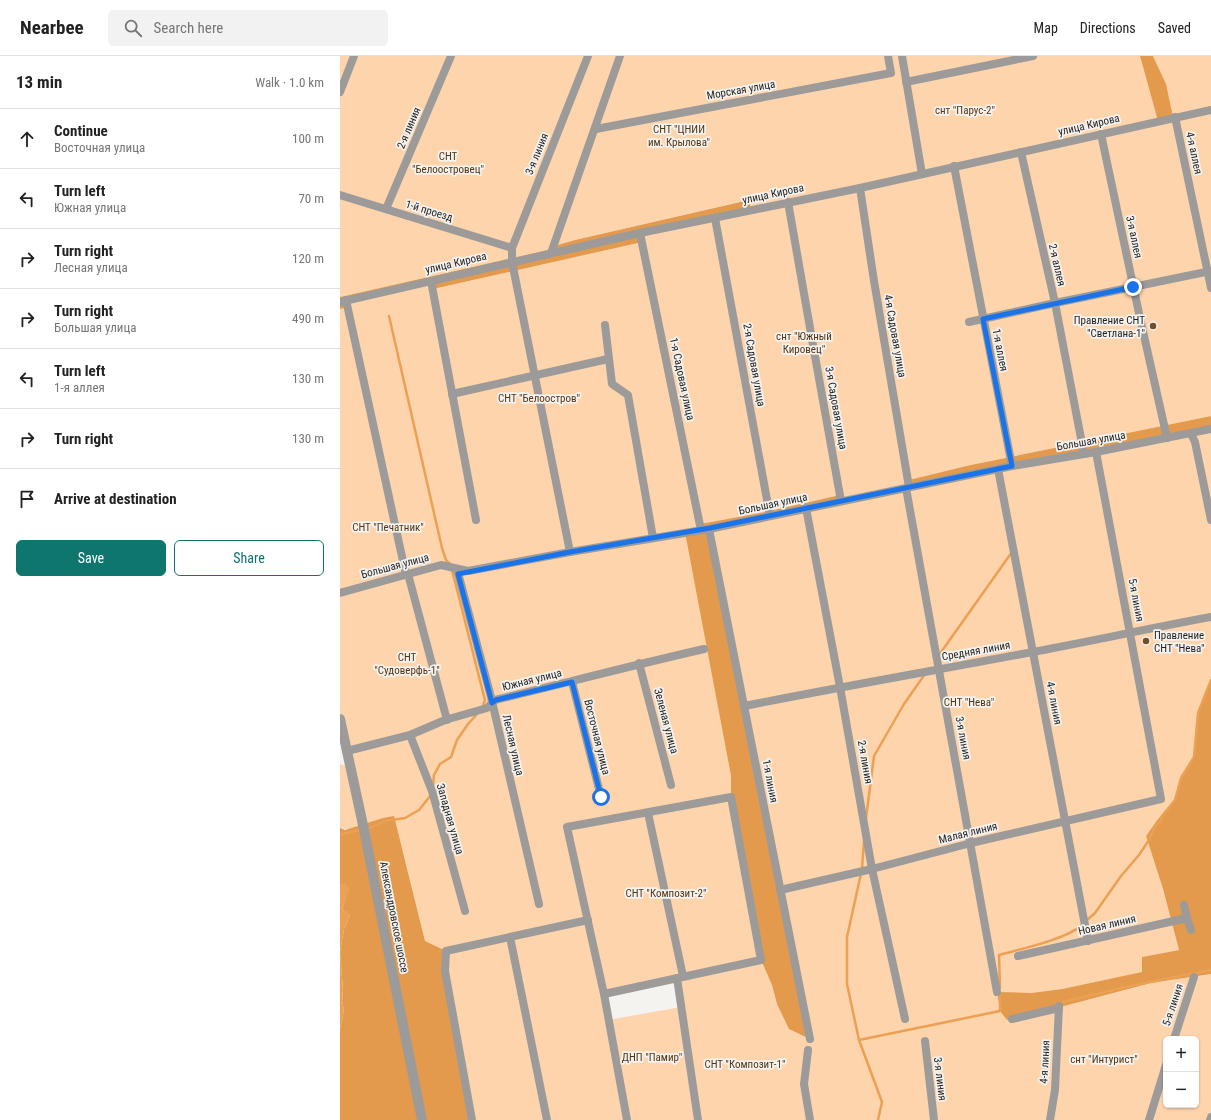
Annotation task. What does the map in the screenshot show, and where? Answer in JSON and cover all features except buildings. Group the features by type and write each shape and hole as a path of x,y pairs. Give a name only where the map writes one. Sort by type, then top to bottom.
{"street":[{"path":"340,92 354,56"},
{"name":"2-я линия","path":"386,209 452,56"},
{"name":"3-я линия","path":"570,552 512,262 512,248 588,56"},
{"path":"552,253 620,56"},
{"name":"Морская улица","path":"596,129 891,73 888,56"},
{"path":"902,56 922,174"},
{"path":"906,82 1033,56"},
{"name":"улица Кирова","path":"343,301 640,233 860,188 1211,110"},
{"name":"4-я аллея","path":"1175,117 1209,272 1211,288"},
{"name":"3-я аллея","path":"1101,134 1167,438"},
{"name":"2-я аллея","path":"1021,152 1055,303 1084,454"},
{"name":"1-я аллея","path":"954,166 1012,466"},
{"name":"4-я Садовая улица","path":"860,188 907,487"},
{"name":"1-й проезд","path":"340,195 512,248"},
{"name":"3-я Садовая улица","path":"788,202 841,501"},
{"name":"2-я Садовая улица","path":"715,218 770,516"},
{"name":"1-я Садовая улица","path":"640,233 705,529"},
{"path":"969,322 1209,272"},
{"path":"431,281 476,520"},
{"path":"343,301 407,574 447,720"},
{"path":"605,325 612,384 628,394 653,538"},
{"path":"452,394 608,359"},
{"name":"Большая улица","path":"340,593 441,565 457,570 468,571 705,529 1012,466 1096,452 1211,429"},
{"path":"1191,434 1195,442 1211,520"},
{"name":"5-я линия","path":"1096,452 1131,632 1161,799"},
{"name":"4-я линия","path":"998,469 1088,941"},
{"name":"3-я линия","path":"907,487 938,669 997,992"},
{"name":"2-я линия","path":"806,508 840,687 869,869 905,1019"},
{"name":"1-я линия","path":"705,529 744,706 810,1039"},
{"name":"Лесная улица","path":"457,570 492,703 539,904"},
{"name":"Средняя линия","path":"744,706 1034,652 1211,617"},
{"name":"Южная улица","path":"347,751 410,735 447,720 487,708 496,700 572,682 639,663 704,649"},
{"name":"Зеленая улица","path":"639,663 671,785"},
{"name":"Восточная улица","path":"572,682 601,797"},
{"name":"Александровское шоссе","path":"340,719 422,1120"},
{"name":"Западная улица","path":"410,735 432,791 465,911"},
{"path":"604,994 761,960 731,797 567,827 604,994 627,1120"},
{"name":"Малая линия","path":"780,890 971,843 1161,799"},
{"path":"648,813 680,977 698,1120"},
{"path":"1184,905 1191,930"},
{"name":"Новая линия","path":"1018,956 1187,918"},
{"path":"472,1120 445,971 446,950 588,920"},
{"path":"510,937 547,1120"},
{"name":"5-я линия","path":"1175,1036 1194,977"},
{"name":"4-я линия","path":"1012,1019 1059,1007 1055,1090 1050,1120"},
{"name":"3-я линия","path":"925,1041 934,1120"},
{"path":"808,1050 804,1084 810,1120"},
{"path":"1149,1120 1164,1072"}],"green space":[{"path":"340,56 1140,56 1158,120 1166,84 1153,56 1211,56 1211,416 971,465 1211,429 1211,680 1198,713 1194,757 1181,778 1175,800 1158,819 1146,836 1163,889 1179,950 1142,957 1143,972 1062,989 1031,993 997,993 1000,1011 1053,1009 1151,983 1211,974 1211,1120 472,1120 403,852 383,818 356,828 340,828 340,764 350,768 340,719 340,309 348,307 346,299 431,280 433,289 638,243 697,530 686,533 731,776 731,797 761,960 772,985 777,1004 710,528 840,495 765,512 700,524 641,233 748,200 575,240 554,246 549,250 340,297","holes":["677,978 681,1007 608,1020 604,994"]}],"shaded area":[{"path":"1140,56 1153,56 1166,84 1173,117 1158,121"},
{"path":"749,200 751,210 642,233 700,524 765,512 840,495 840,501 710,528 810,1039 789,1029 777,1004 772,985 761,960 731,797 731,776 685,532 697,530 638,243 433,289 431,280 346,299 348,307 340,309 340,297 548,250 554,246 575,240"},
{"path":"1211,416 1211,429 910,487 909,480 971,465"},
{"path":"1211,680 1211,974 1151,983 1007,1020 1000,1011 997,992 1031,993 1062,989 1142,972 1142,957 1179,950 1163,889 1146,836 1158,819 1175,800 1181,778 1194,757 1198,713"},
{"path":"394,816 425,941 446,951 445,971 472,1120 340,1120 340,1029 344,1010 342,1001 343,990 340,952 344,929 350,915 342,908 348,893 342,885 340,886 340,828 345,830"},
{"path":"345,883 350,890 342,908 350,915 344,929 340,952 340,886"},
{"path":"340,952 343,990 342,1001 344,1010 340,1029"}],"waterway":[{"path":"389,316 442,548 446,560 451,565"},
{"path":"939,655 1012,552"},
{"path":"452,570 485,700 483,706"},
{"path":"866,818 874,756 904,704 925,674"},
{"path":"1087,920 1095,913 1121,876 1139,855 1162,816 1175,800 1181,778 1194,757 1198,713 1211,680"},
{"path":"433,786 434,775 440,764 451,757 457,740 478,713"},
{"path":"366,830 384,821 405,818 419,810 431,795"},
{"path":"340,835 361,830"},
{"path":"864,841 862,869 847,937 847,984 859,1040 882,1102 878,1120"},
{"path":"1000,988 999,955 1055,939 1066,935 1082,925"},
{"path":"1063,1002 1130,986 1211,970"},
{"path":"859,1040 1000,1011 1000,993"}],"place":[{"name":"Правление СНТ \"Светлана-1\"","path":"1153,326"},
{"name":"Правление СНТ \"Нева\"","path":"1146,641"}],"route":[{"path":"601,797 572,682 496,700 492,703 458,574 570,552 710,528 1012,466 983,319 1133,287"}],"park label":[{"name":"снт \"Парус-2\"","path":"965,110"},
{"name":"СНТ \"ЦНИИ им. Крылова\"","path":"679,135"},
{"name":"СНТ \"Белоостровец\"","path":"448,162"},
{"name":"снт \"Южный Кировец\"","path":"804,342"},
{"name":"СНТ \"Белоостров\"","path":"539,398"},
{"name":"СНТ \"Печатник\"","path":"388,527"},
{"name":"СНТ \"Судоверфь-1\"","path":"407,663"},
{"name":"СНТ \"Нева\"","path":"969,702"},
{"name":"СНТ \"Композит-2\"","path":"666,893"},
{"name":"ДНП \"Памир\"","path":"652,1057"},
{"name":"снт \"Интурист\"","path":"1104,1059"},
{"name":"СНТ \"Композит-1\"","path":"745,1064"}]}
